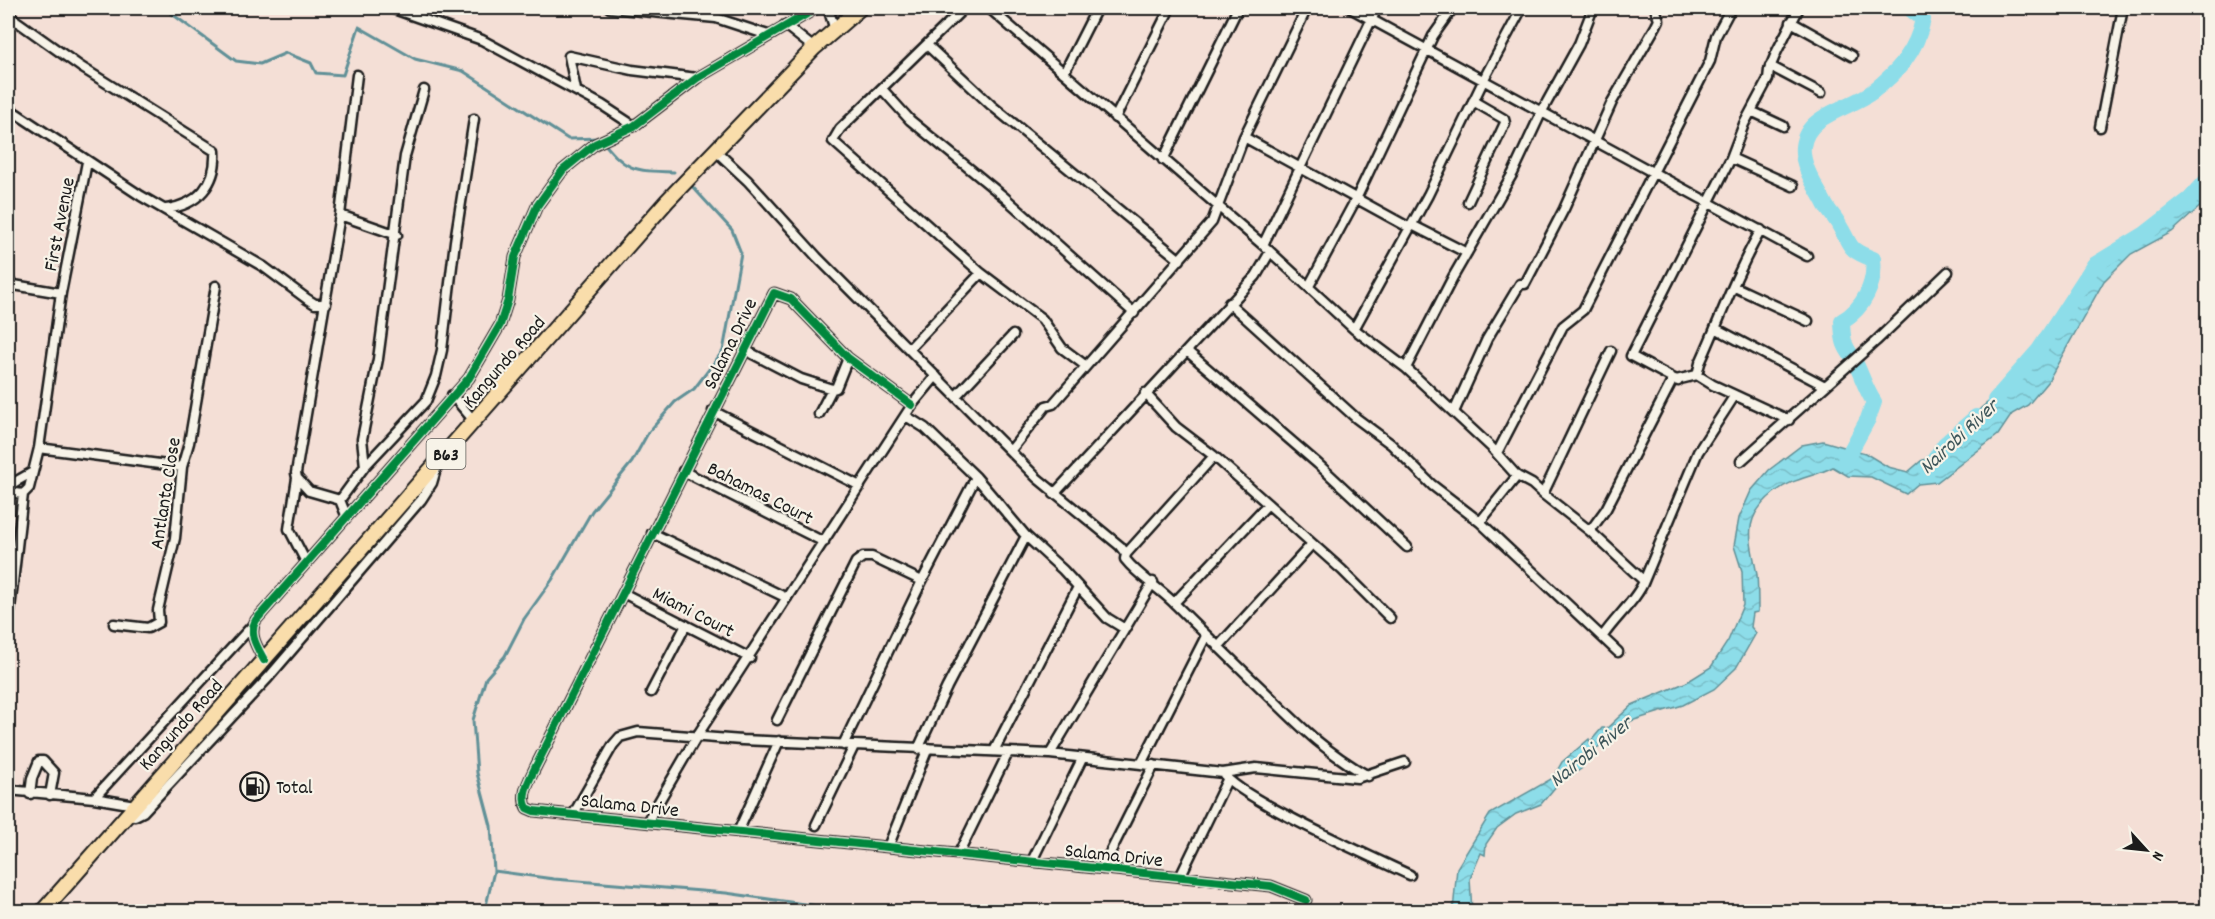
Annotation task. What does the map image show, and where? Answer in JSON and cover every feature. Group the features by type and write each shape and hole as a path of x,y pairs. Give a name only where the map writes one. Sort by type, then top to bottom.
{"highway":[{"name":"Kangundo Road","path":"42,912 715,150 814,48 860,8"}],"street":[{"path":"391,8 482,40 576,90 634,126"},
{"path":"610,8 716,18 768,34"},
{"path":"94,798 252,626 484,355 500,325 508,300 515,256 537,206 563,170 595,144 634,126 697,78 768,34 817,8"},
{"path":"828,8 835,30"},
{"path":"964,8 840,129 833,141 981,273 1042,319 1062,348 1086,366"},
{"path":"989,8 1263,245 1354,329 1406,368 1497,453 1517,476 1532,484 1590,531 1644,581"},
{"path":"1064,73 1097,8"},
{"path":"1115,118 1170,8"},
{"path":"1163,160 1238,8"},
{"path":"1011,450 1046,406 1053,404 1212,222 1244,137 1306,8"},
{"path":"1350,8 1483,82 1542,111 1593,142 1807,256"},
{"path":"1263,245 1377,8"},
{"path":"1308,286 1356,199 1427,50 1453,8"},
{"path":"1354,329 1411,226 1522,8"},
{"path":"1406,368 1467,253 1513,173 1542,111 1579,44 1593,8"},
{"path":"1454,412 1487,339 1520,284 1525,284 1564,209 1593,142 1659,20 1655,8"},
{"path":"1497,453 1563,326 1582,310 1710,61 1716,36 1731,8"},
{"path":"1677,381 1631,356 1731,158 1751,111 1768,79 1770,66 1799,8"},
{"path":"2100,127 2122,8"},
{"path":"8,15 81,68 215,151 214,173 205,190 196,200 166,209"},
{"path":"1791,22 1852,56"},
{"path":"785,25 814,48"},
{"path":"927,45 991,105 1040,142 1098,195 1180,260"},
{"path":"576,90 569,56 632,70 697,78"},
{"path":"1770,66 1821,93"},
{"path":"306,562 289,529 340,215 357,75"},
{"path":"882,89 910,120 1003,196 1134,313"},
{"path":"365,466 362,439 378,359 397,235 405,156 424,90"},
{"path":"1468,202 1505,123 1503,118 1473,102"},
{"path":"8,108 52,135 87,162 264,267 315,304 326,304"},
{"path":"1751,111 1783,126"},
{"path":"340,500 365,466 426,400 436,376 442,350 455,241 474,119"},
{"path":"1244,137 1356,199 1467,253"},
{"path":"715,150 748,181 817,257 1054,494 1092,521 1126,554"},
{"path":"1731,158 1793,186"},
{"name":"First Avenue","path":"8,627 23,494 29,488 39,448 61,293 87,162"},
{"path":"340,215 397,235"},
{"path":"1697,375 1700,363 1735,287 1743,264 1761,230"},
{"path":"1054,494 1145,393 1187,351 1228,303 1256,276 1270,252"},
{"path":"1740,461 1876,341 1948,272"},
{"path":"910,348 981,273"},
{"name":"First Avenue","path":"8,284 61,293"},
{"name":"Antlanta Close","path":"114,624 148,628 159,622 158,610 175,538 182,466 189,443 216,286"},
{"path":"1735,287 1808,321"},
{"name":"Salama Drive","path":"848,358 791,298 774,293 770,297 526,788 524,801 527,808 573,815 1280,887 1306,900"},
{"path":"1228,303 1336,401 1391,444 1432,484 1480,522 1618,652"},
{"path":"1715,328 1825,386"},
{"path":"956,396 1013,335"},
{"path":"745,350 801,380 832,389"},
{"path":"1187,351 1318,464 1407,548"},
{"path":"1543,494 1611,351"},
{"path":"819,414 832,389 836,388 848,358 912,405"},
{"path":"1590,531 1606,509 1672,381 1697,375 1789,420"},
{"path":"647,822 697,736 750,658 912,405 936,376"},
{"path":"1145,393 1176,427 1214,456 1268,504 1390,618"},
{"path":"452,395 475,422"},
{"path":"1603,636 1628,603 1640,592 1698,452 1735,395"},
{"path":"713,411 860,486"},
{"path":"906,416 925,428 976,477 1026,536 1107,618 1125,629"},
{"path":"39,448 182,466"},
{"path":"1214,456 1126,554 1125,559 1139,574 1153,582 1299,728 1342,762 1368,776"},
{"path":"8,790 30,794 94,798 131,810 135,816 143,812 283,661 421,500 432,483 438,462"},
{"name":"Bahamas Court","path":"683,471 824,542"},
{"path":"8,486 31,473"},
{"path":"1480,522 1517,476"},
{"path":"843,745 922,580 976,477"},
{"path":"297,478 309,491 340,500"},
{"path":"8,492 23,494"},
{"path":"340,500 346,515"},
{"path":"1174,603 1268,504"},
{"path":"652,532 787,598"},
{"path":"918,749 968,646 1026,536"},
{"path":"1218,647 1312,544"},
{"path":"777,720 856,562 863,557 872,557 922,580"},
{"path":"1050,754 1153,582"},
{"path":"994,751 1078,587"},
{"name":"Miami Court","path":"623,593 750,658"},
{"path":"651,692 686,625"},
{"path":"252,626 254,641 264,660"},
{"path":"1141,764 1206,636"},
{"path":"573,815 620,737 638,732 854,746 1050,754 1154,765 1225,777 1256,798 1410,875"},
{"path":"738,832 778,741"},
{"path":"816,825 854,746"},
{"path":"888,847 928,748"},
{"path":"959,853 1008,753"},
{"path":"1032,861 1082,759"},
{"path":"30,794 35,767 39,761 43,761 54,773 50,795"},
{"path":"1180,877 1225,777 1256,768 1357,778 1406,762"},
{"path":"1102,869 1154,765"}],"water":[{"path":"2207,184 2207,199 2204,203 2172,232 2131,254 2104,281 2048,381 2028,405 2012,414 1998,435 1937,482 1918,484 1906,494 1871,477 1848,476 1833,467 1782,487 1764,502 1752,521 1751,530 1757,575 1758,612 1753,613 1751,627 1756,633 1736,668 1714,689 1683,705 1631,721 1597,748 1581,769 1557,785 1541,804 1516,814 1497,828 1486,844 1485,855 1481,853 1470,879 1472,911 1453,911 1457,868 1490,814 1553,778 1562,762 1589,739 1590,742 1602,728 1607,728 1632,705 1687,682 1711,667 1728,641 1743,605 1742,571 1734,546 1739,518 1751,491 1769,470 1802,445 1823,441 1865,453 1888,467 1908,472 1921,461 1943,451 1981,408 2013,382 2032,362 2045,341 2055,334 2077,293 2107,256 2175,213"}],"waterway":[{"path":"164,8 236,61 260,64 286,53 311,63 316,73 343,75 359,27 415,59 463,71 568,139 600,138 617,157 631,167 639,170 674,172"},
{"path":"1844,463 1868,419 1874,402 1846,346 1842,321 1862,303 1870,286 1873,259 1858,252 1848,242 1810,176 1804,161 1803,147 1806,136 1820,120 1872,92 1905,60 1916,41 1923,19 1909,8"},
{"name":"Nairobi River","path":"1995,400 2039,350 2094,265 2145,234 2190,199 2208,179"},
{"path":"489,912 485,910 494,871 491,826 477,773 473,720 486,678 505,656 524,619 552,580 592,511 632,462 648,433 675,402 694,389 723,351 741,253 732,230 690,184"},
{"name":"Nairobi River","path":"1927,471 1945,444 1976,417"},
{"path":"494,871 554,879 726,893 860,912"}],"cycle path":[{"path":"264,660 253,635 256,620 469,378 500,325 508,300 515,257 537,206 563,170 595,144 634,126 697,78 817,8"},
{"path":"912,405 848,358 791,299 774,293 530,778 524,798 527,808 534,811 1271,886 1306,900"}],"place":[{"name":"Total","path":"255,786"}]}
